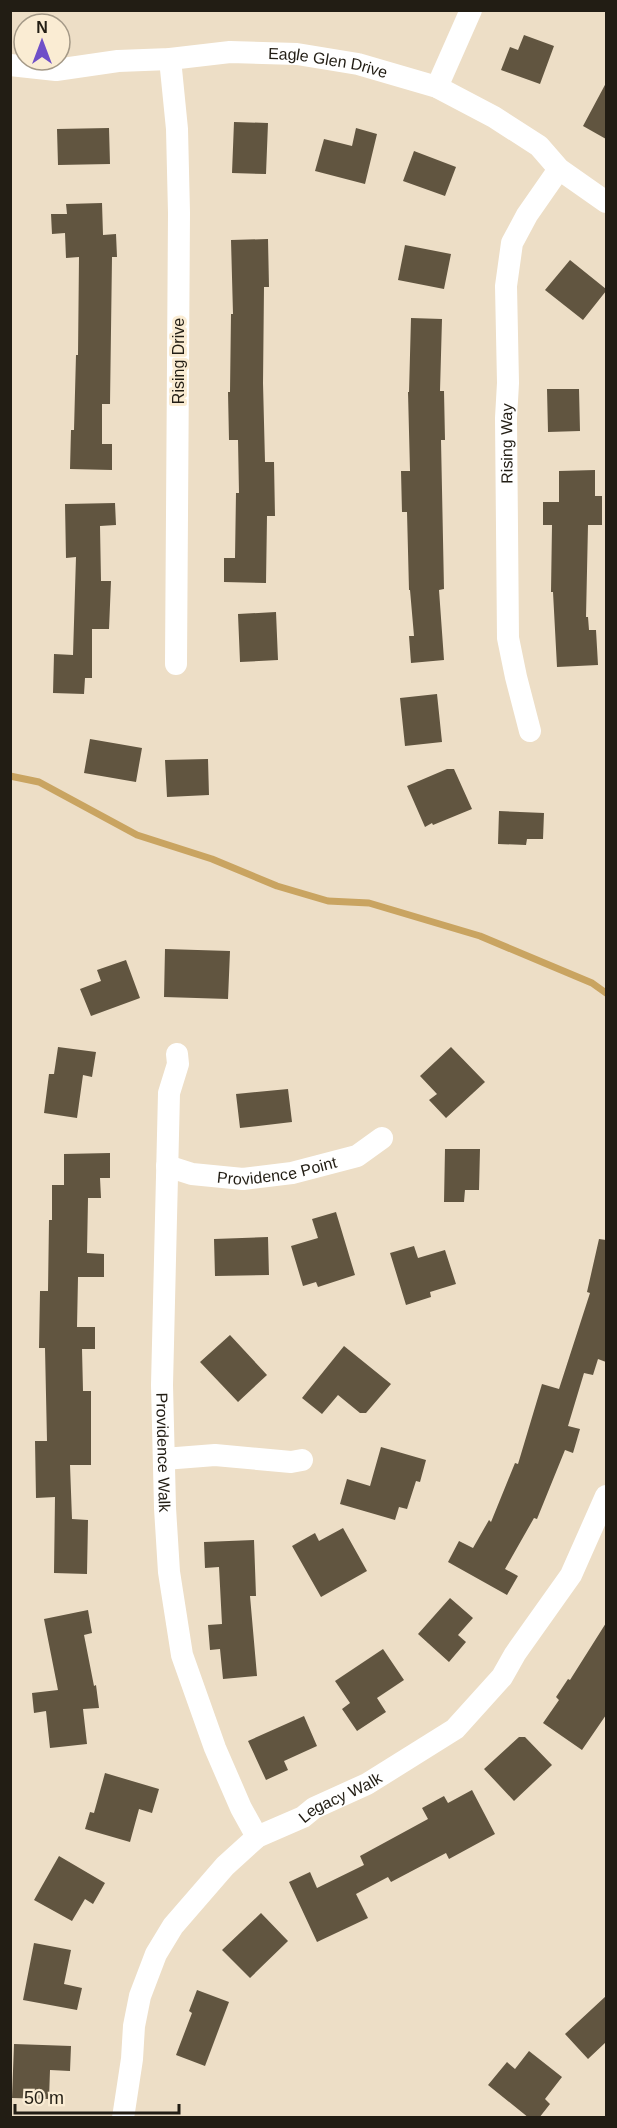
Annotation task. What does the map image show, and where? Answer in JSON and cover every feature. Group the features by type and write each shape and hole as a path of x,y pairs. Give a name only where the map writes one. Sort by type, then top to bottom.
{"street":[{"path":"437,87 471,10"},
{"name":"Eagle Glen Drive","path":"10,65 18,68 56,70 118,61 170,60 230,52 297,54 358,64 437,87 494,117 539,146 559,168 606,202"},
{"name":"Rising Drive","path":"170,60 177,129 179,213 176,664"},
{"name":"Rising Way","path":"530,731 508,638 506,286 512,243 527,215 559,168"},
{"name":"Providence Walk","path":"177,1054 178,1064 169,1092 162,1385 169,1572 182,1655 215,1748 241,1808 257,1836"},
{"name":"Providence Point","path":"167,1166 192,1174 243,1179 292,1173 357,1156 382,1138"},
{"path":"164,1459 215,1455 291,1462 302,1460"},
{"name":"Legacy Walk","path":"123,2118 132,2059 134,2026 140,1996 156,1953 173,1926 225,1866 257,1836 303,1817 314,1808 367,1784 455,1729 502,1677 515,1654 571,1575 606,1496"}],"building":[{"path":"524,35 554,46 540,84 501,70 510,47 518,50"},
{"path":"606,83 606,139 583,126"},
{"path":"234,122 268,123 266,174 232,173"},
{"path":"109,128 110,164 58,165 57,129"},
{"path":"356,128 377,134 365,184 315,171 324,139 352,146"},
{"path":"414,151 456,167 445,196 403,181"},
{"path":"102,203 103,235 116,234 117,257 112,257 110,404 102,404 102,444 112,444 112,470 70,469 71,430 74,430 76,355 78,355 79,257 66,258 65,233 52,234 51,214 67,214 66,204"},
{"path":"268,239 269,287 264,287 263,383 265,462 274,462 275,516 267,516 266,583 224,582 224,558 235,558 236,493 239,493 238,440 229,440 228,392 230,392 231,314 233,314 231,240"},
{"path":"405,245 451,254 444,289 398,280"},
{"path":"570,260 606,289 583,320 545,290"},
{"path":"411,318 442,319 440,391 444,391 445,440 441,440 444,589 439,590 444,660 411,663 409,636 414,636 409,590 407,512 402,512 401,471 410,471 408,392"},
{"path":"547,389 579,389 580,431 548,432"},
{"path":"595,470 595,496 602,496 602,525 588,525 586,617 588,617 589,630 596,630 598,665 557,667 553,592 551,592 552,525 543,525 543,502 559,502 559,471"},
{"path":"115,503 116,525 100,526 101,581 111,581 109,629 92,629 92,678 85,678 84,694 53,693 54,654 73,655 76,557 66,558 65,504"},
{"path":"276,612 278,660 240,662 238,614"},
{"path":"437,694 442,742 405,746 400,698"},
{"path":"90,739 142,748 136,782 84,773"},
{"path":"208,759 209,795 167,797 165,760"},
{"path":"447,769 454,769 472,809 425,827 407,786"},
{"path":"499,811 544,813 543,839 527,839 526,845 498,844"},
{"path":"165,949 230,951 228,999 164,997"},
{"path":"126,960 140,998 91,1016 80,989 101,981 97,970"},
{"path":"58,1047 96,1052 92,1077 83,1075 77,1118 44,1113 49,1074 54,1074"},
{"path":"451,1047 485,1082 446,1118 429,1100 437,1094 420,1076"},
{"path":"288,1089 292,1122 240,1128 236,1094"},
{"path":"445,1149 480,1149 479,1190 465,1190 464,1202 444,1202"},
{"path":"110,1153 110,1178 100,1178 101,1198 88,1198 87,1253 104,1254 104,1277 78,1277 77,1327 95,1327 95,1349 82,1349 83,1391 91,1391 91,1465 70,1465 72,1519 88,1520 87,1574 54,1573 55,1497 36,1498 35,1441 47,1441 45,1348 39,1348 40,1291 48,1291 52,1185 64,1185 64,1154"},
{"path":"336,1212 355,1275 318,1287 316,1282 303,1286 291,1246 318,1238 312,1219"},
{"path":"268,1237 269,1275 215,1276 214,1239"},
{"path":"599,1239 606,1240 606,1362 598,1359 593,1375 584,1373 568,1426 580,1429 573,1453 565,1450 537,1519 534,1518 505,1569 518,1576 507,1595 448,1562 459,1541 473,1548 489,1520 491,1522 515,1463 518,1464 542,1384 559,1389 590,1293 587,1292"},
{"path":"414,1246 418,1258 445,1250 456,1284 430,1292 431,1297 406,1305 390,1253"},
{"path":"230,1335 267,1375 238,1402 200,1362"},
{"path":"344,1346 391,1384 366,1413 360,1413 338,1395 322,1414 302,1398"},
{"path":"381,1447 426,1460 420,1482 416,1481 407,1509 399,1507 395,1520 340,1504 347,1479 370,1486"},
{"path":"343,1528 367,1571 321,1597 292,1546 315,1533 319,1541"},
{"path":"254,1540 256,1596 250,1596 257,1676 223,1679 220,1649 210,1650 208,1625 222,1624 219,1567 205,1568 204,1542"},
{"path":"450,1598 473,1618 458,1635 466,1642 449,1662 418,1634"},
{"path":"88,1610 92,1633 84,1635 99,1708 83,1709 87,1744 50,1748 46,1711 34,1713 32,1693 58,1690 44,1619"},
{"path":"606,1623 606,1715 582,1750 543,1723 559,1700 556,1697 568,1679 570,1680"},
{"path":"383,1649 404,1680 377,1698 386,1712 357,1731 342,1709 350,1703 335,1681"},
{"path":"304,1716 317,1746 284,1761 288,1770 266,1780 248,1741"},
{"path":"519,1737 525,1737 552,1765 514,1801 484,1769"},
{"path":"105,1773 159,1789 152,1813 139,1809 130,1842 85,1829 90,1812 94,1813"},
{"path":"472,1790 495,1834 449,1859 446,1853 391,1882 388,1877 356,1894 368,1918 317,1942 289,1882 310,1872 317,1888 364,1865 360,1856 428,1819 422,1808 444,1796 448,1803"},
{"path":"59,1856 105,1883 93,1904 85,1899 72,1921 34,1900"},
{"path":"261,1913 288,1941 250,1978 222,1950"},
{"path":"34,1943 71,1950 64,1984 82,1988 77,2010 23,2000"},
{"path":"197,1990 229,2002 205,2066 176,2055 192,2013 189,2011"},
{"path":"606,1996 606,2042 588,2059 565,2034"},
{"path":"14,2044 71,2046 70,2071 50,2070 49,2099 12,2098"},
{"path":"529,2051 562,2077 545,2099 550,2104 539,2118 529,2118 488,2085 507,2062 515,2069"}],"waterway":[{"path":"10,776 39,782 137,835 212,859 277,886 328,901 369,903 480,936 592,983 606,993"}]}
